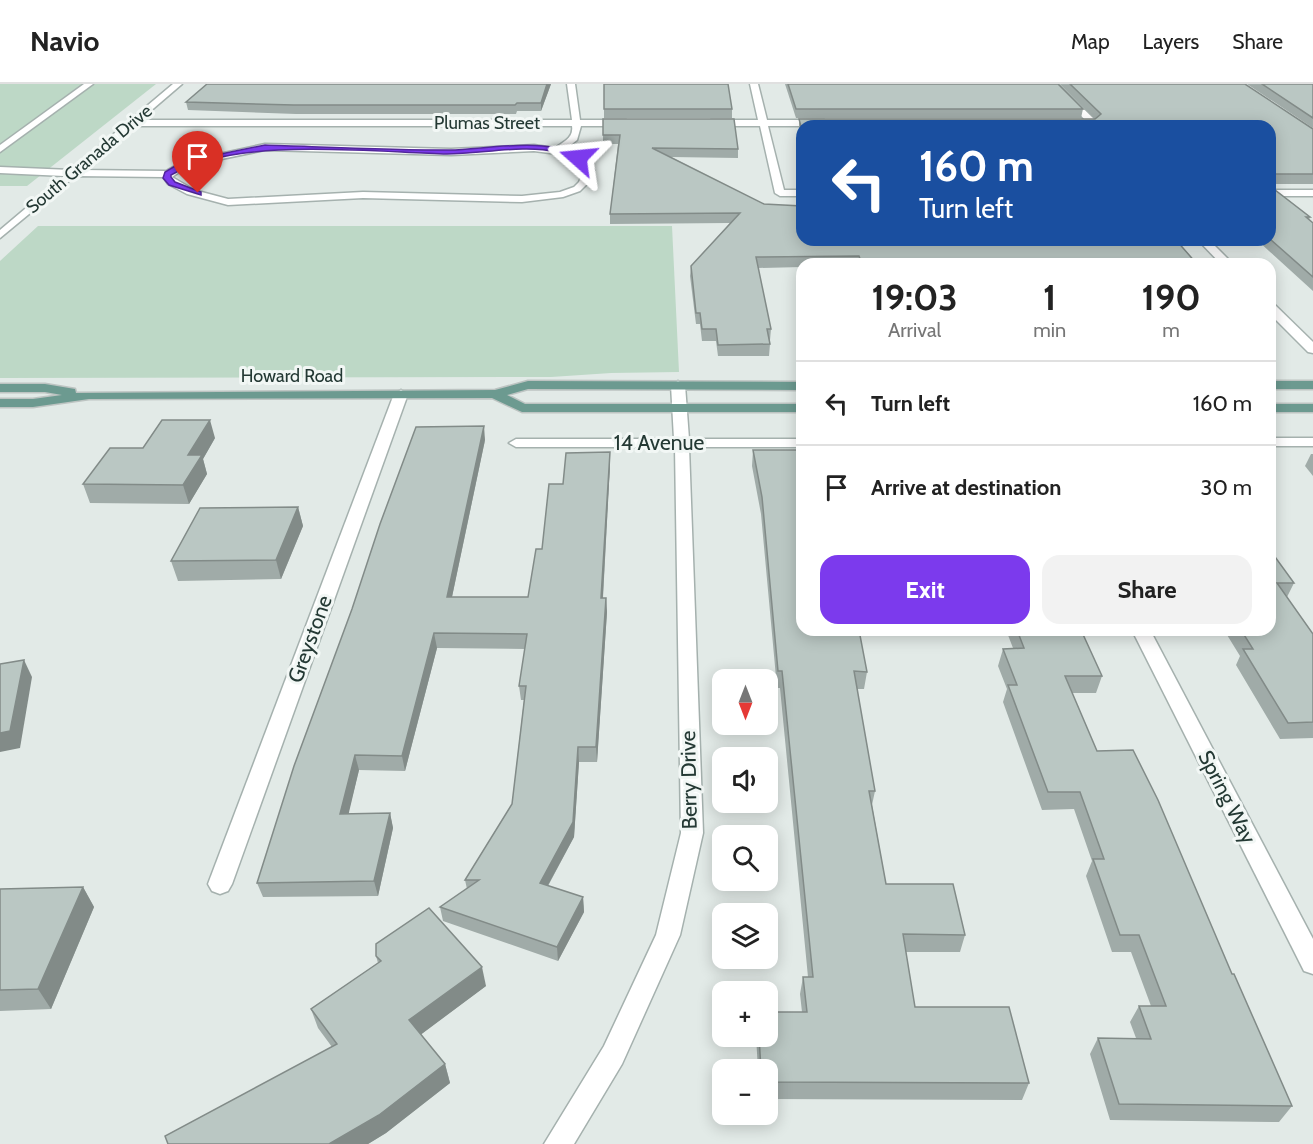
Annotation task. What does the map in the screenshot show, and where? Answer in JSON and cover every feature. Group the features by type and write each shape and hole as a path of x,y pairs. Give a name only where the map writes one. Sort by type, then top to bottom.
{"main road":[{"name":"Howard Road","path":"0,403 33,403 89,395 495,394 528,385 796,386"},
{"path":"1276,385 1313,385"},
{"name":"Howard Road","path":"0,388 45,388 89,395"},
{"name":"Howard Road","path":"495,394 522,408 796,408"},
{"path":"1276,408 1313,408"}],"street":[{"path":"0,149 89,84"},
{"name":"South Granada Drive","path":"0,235 178,84"},
{"path":"558,150 573,140 577,130 572,84"},
{"path":"754,84 780,193 796,193"},
{"path":"1054,84 1090,120"},
{"name":"Plumas Street","path":"133,123 634,123"},
{"path":"704,123 796,123"},
{"path":"0,170 168,174 185,164 265,147 342,151 451,152 534,148 558,150 578,158 589,170 584,183 577,189 563,194 522,198 412,195 312,196 240,201 216,200 172,183 167,178 168,174"},
{"path":"1276,194 1313,194"},
{"path":"0,217 20,217"},
{"path":"1209,246 1221,258"},
{"path":"1276,313 1313,349"},
{"name":"Berry Drive","path":"558,1144 613,1055 668,935 692,833 682,443 678,385"},
{"name":"Greystone","path":"220,884 401,394"},
{"name":"14 Avenue","path":"516,443 796,442"},
{"path":"1276,442 1313,442"},
{"name":"Spring Way","path":"1144,636 1313,963"}],"green space":[{"path":"0,84 156,84 27,186 0,186"},
{"path":"38,226 672,226 679,372 551,377 0,378 0,261"}],"building":[{"path":"207,84 547,84 541,103 517,103 515,105 294,105 186,102"},
{"path":"604,84 728,84 732,109 604,109"},
{"path":"788,84 1058,84 1083,109 796,109"},
{"path":"1070,84 1245,84 1313,129 1313,174 1276,174 1276,120 799,119 1095,119 1101,114"},
{"path":"1262,84 1313,84 1313,118"},
{"path":"603,119 734,119 738,149 652,148 764,204 796,206 796,246 1181,246 1192,258 756,257 771,329 767,329 770,344 718,345 716,329 702,329 700,313 696,313 691,266 740,213 610,214 620,135 603,135"},
{"path":"1276,191 1310,217 1306,217 1313,223 1313,277 1276,244"},
{"path":"162,420 210,420 188,455 202,455 183,485 83,484 110,448 143,448"},
{"path":"484,426 447,597 528,597 536,549 542,549 549,484 563,484 566,453 610,452 601,598 606,598 596,747 578,747 573,822 540,883 583,897 557,947 440,907 479,880 465,880 512,804 526,686 519,686 527,634 434,633 402,756 355,755 340,814 390,813 374,881 257,883 294,766 416,427"},
{"path":"753,450 796,450 796,636 860,636 867,672 854,671 875,791 869,791 886,884 953,884 965,935 903,934 915,1007 1009,1007 1029,1083 778,1082 778,1059 760,1059 760,1047 778,1047 778,1012 807,1012 803,977 813,977 782,671 778,669 762,497"},
{"path":"298,507 276,560 171,561 200,508"},
{"path":"1276,558 1294,583 1277,583 1313,634 1313,722 1288,723 1243,649 1253,649 1245,636 1276,636"},
{"path":"1019,636 1084,636 1102,676 1065,676 1097,751 1133,750 1158,800 1232,974 1234,974 1292,1106 1119,1104 1098,1038 1151,1039 1139,1006 1166,1006 1139,935 1120,935 1093,859 1104,859 1080,792 1048,792 1008,685 1017,685 1003,649 1024,648"},
{"path":"24,660 10,731 0,733 0,664"},
{"path":"83,887 38,989 0,990 0,889"},
{"path":"429,908 482,967 409,1020 445,1064 379,1115 329,1144 168,1144 165,1136 337,1044 311,1009 381,961 376,956 376,944"}],"route":[{"path":"198,193 172,183 167,178 168,174 185,164 265,147 342,151 451,152 534,148 558,150 578,158"}]}
